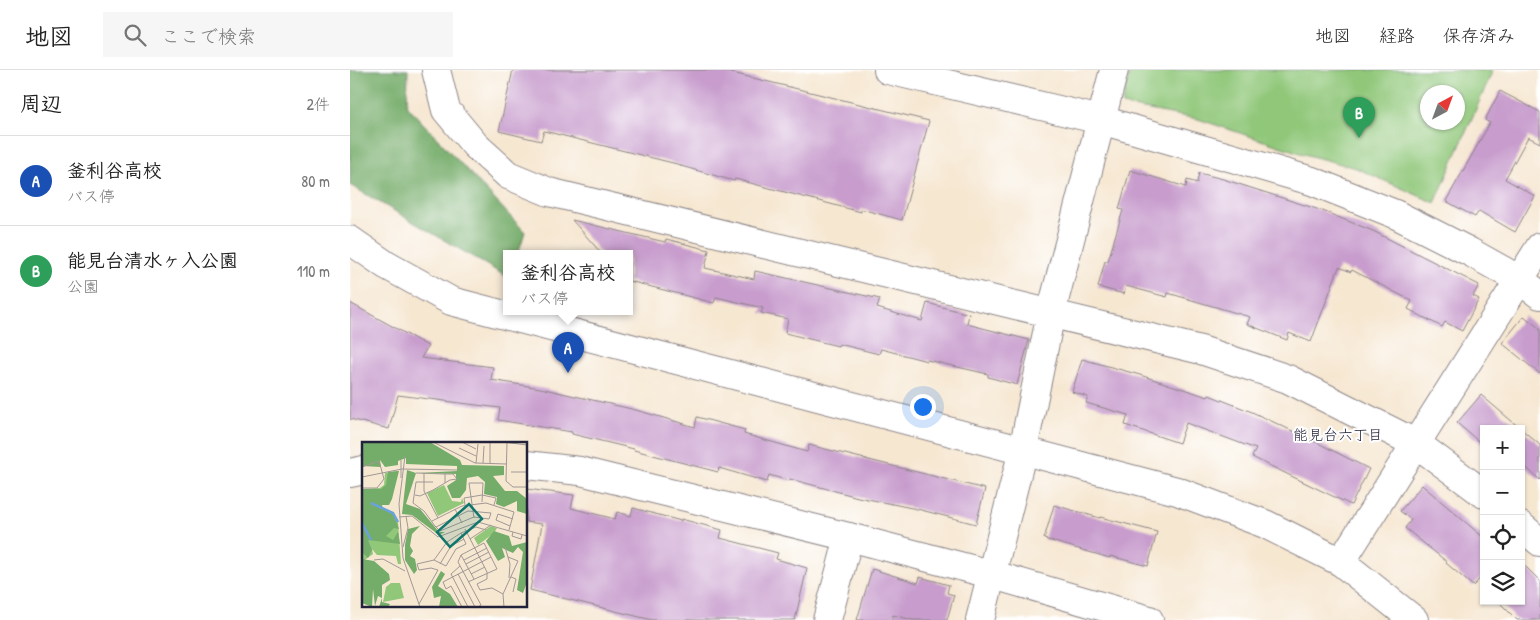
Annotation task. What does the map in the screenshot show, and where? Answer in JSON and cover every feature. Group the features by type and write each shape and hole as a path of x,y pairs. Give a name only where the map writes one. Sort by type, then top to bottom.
{"street":[{"path":"436,70 446,110 475,145 508,174 549,192 1200,350 1288,379 1417,444 1480,491"},
{"path":"888,70 1101,120 1312,182 1395,214 1470,252 1530,288"},
{"path":"980,620 990,574 1023,450 1051,313 1114,70"},
{"path":"350,240 386,265 451,301 503,315"},
{"path":"1341,562 1417,444 1530,288 1540,247"},
{"path":"505,315 1177,491 1265,524 1341,562 1414,620"},
{"path":"528,465 580,472 849,537 990,574 1149,620"},
{"path":"1525,529 1540,542"},
{"path":"827,620 849,537"}],"green space":[{"path":"350,70 408,70 407,106 525,232 519,250 503,250 503,275 350,185"},
{"path":"1130,70 1493,70 1435,203 1356,168 1300,153 1198,119 1122,105"}],"building":[{"path":"513,70 720,70 929,121 902,220 861,209 861,212 735,179 734,181 681,165 544,131 541,141 499,131"},
{"path":"1500,91 1540,112 1540,143 1528,137 1505,179 1535,196 1515,232 1479,211 1475,217 1446,201 1490,123 1485,120"},
{"path":"1130,170 1186,187 1187,180 1197,183 1199,173 1320,210 1373,231 1479,285 1473,296 1479,299 1462,331 1445,322 1442,327 1408,309 1412,301 1352,270 1351,272 1339,267 1311,342 1289,333 1287,340 1247,324 1250,317 1168,293 1167,297 1126,286 1124,294 1098,287 1123,210 1119,209"},
{"path":"572,220 665,242 666,239 709,250 705,268 754,279 755,271 880,299 877,308 922,321 927,303 969,314 967,324 1029,340 1017,385 988,377 988,374 881,349 879,354 785,333 788,319 761,313 763,308 716,297 714,303 633,282 633,250 598,250"},
{"path":"350,303 428,346 421,358 493,367 491,380 540,388 636,410 695,427 697,417 745,430 744,434 807,452 809,445 985,489 976,524 858,497 790,479 789,481 769,475 767,482 719,468 718,472 572,434 572,432 498,420 500,408 398,395 389,429 350,419"},
{"path":"1524,316 1540,329 1540,374 1502,343"},
{"path":"1082,359 1208,397 1209,395 1252,412 1369,469 1351,505 1252,457 1256,449 1186,423 1179,443 1125,425 1128,415 1086,403 1088,397 1072,392"},
{"path":"1481,395 1516,425 1480,425 1480,443 1457,423"},
{"path":"1525,432 1540,445 1540,480 1525,467"},
{"path":"1422,485 1480,535 1480,578 1473,586 1405,528 1411,520 1400,511"},
{"path":"528,489 574,495 571,508 615,519 617,512 631,516 633,508 722,530 720,538 778,553 776,559 807,568 795,620 652,620 530,590 542,524 528,522"},
{"path":"1054,505 1157,532 1148,566 1110,556 1110,558 1044,539"},
{"path":"1525,566 1540,581 1540,620 1517,620 1502,605 1525,605"},
{"path":"872,569 918,583 920,577 949,585 947,593 954,595 947,620 913,620 893,615 892,620 857,620"}],"place":[{"name":"能見台清水ヶ入公園","path":"1359,138"},
{"name":"釜利谷高校","path":"568,373"}],"district":[{"name":"能見台六丁目","path":"1338,434"}]}
